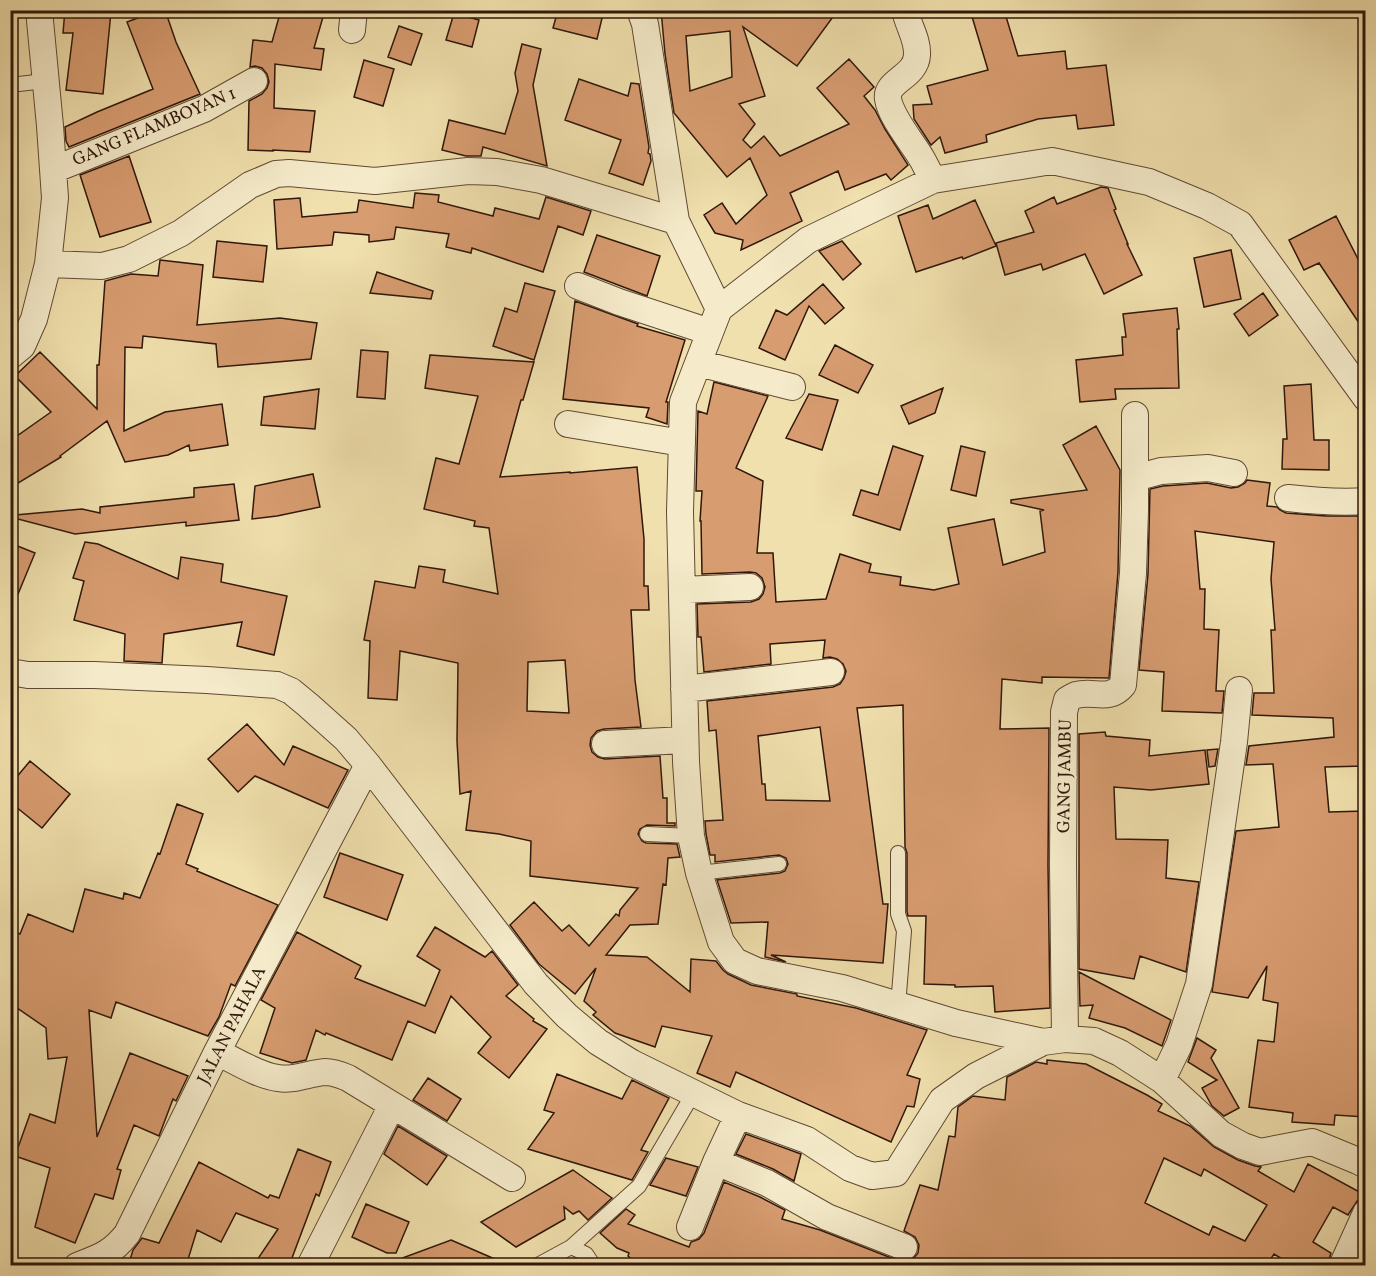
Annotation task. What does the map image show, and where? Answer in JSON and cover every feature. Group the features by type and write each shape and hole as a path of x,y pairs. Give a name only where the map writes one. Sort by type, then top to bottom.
{"street":[{"path":"10,356 22,346 34,319 48,264 55,198 39,10"},
{"path":"640,10 645,24 676,221 714,320"},
{"path":"905,10 916,41 917,57 908,74 889,90 888,99 893,112 933,180"},
{"name":"GANG FLAMBOYAN 1","path":"53,170 204,109 255,81"},
{"path":"1365,398 1240,224 1207,206 1149,182 1052,161 933,180 808,240 714,320 683,402 680,512 685,740 691,837 699,873 721,942 735,962 757,971 842,988 956,1023 1054,1040 1094,1041 1120,1053 1162,1080 1221,1134 1243,1146 1260,1152 1312,1142 1365,1165"},
{"path":"48,264 102,266 129,259 181,233 250,185 276,174 289,173 375,181 468,171 497,172 541,180 676,221"},
{"path":"578,286 619,302 714,320"},
{"path":"698,363 792,387"},
{"name":"GANG JAMBU","path":"1054,1040 1063,865 1064,712 1067,700 1077,695 1110,694 1117,692 1123,685 1133,573 1135,415"},
{"path":"568,424 682,444"},
{"path":"1135,478 1161,471 1208,468 1234,473"},
{"path":"1288,498 1317,502 1365,501"},
{"path":"682,590 750,587"},
{"path":"10,672 28,675 94,675 207,680 277,685 291,691 346,740 368,765 536,984 567,1016 598,1042 632,1063 738,1115 807,1140 850,1168 865,1174 872,1176 896,1173 942,1100 976,1076 1054,1040"},
{"path":"684,689 831,672"},
{"path":"1162,1080 1179,1046 1199,984 1234,742 1239,690"},
{"path":"605,744 685,740"},
{"name":"JALAN PAHALA","path":"77,1266 102,1257 117,1246 127,1234 217,1052 368,765"},
{"path":"217,1052 253,1070 276,1078 289,1079 325,1072 348,1078 512,1178"},
{"path":"310,1266 392,1105"},
{"path":"690,1227 738,1115"},
{"path":"716,1162 767,1183 827,1217 904,1247"},
{"path":"1342,1266 1365,1213"}],"lane":[{"path":"10,85 45,81"},
{"path":"647,834 691,837"},
{"path":"898,853 898,914 904,931 898,1006"},
{"path":"699,873 779,864"},
{"path":"536,1266 571,1247 639,1186 693,1094"},
{"path":"571,1247 586,1254 594,1266"}],"building":[{"path":"65,10 111,12 103,94 66,90 73,33 63,33"},
{"path":"159,10 165,10 176,42 200,94 69,147 65,127 153,89 127,22"},
{"path":"281,10 325,10 314,48 324,49 321,70 275,64 274,108 315,111 310,152 248,150 249,101 262,94 269,82 262,68 250,67 253,40 272,42"},
{"path":"558,10 604,10 597,39 553,28"},
{"path":"661,10 838,10 797,66 743,27 765,96 739,104 755,124 743,140 751,148 764,136 780,156 849,124 817,88 849,59 874,87 864,96 908,165 891,180 886,174 845,190 838,171 790,193 802,221 741,250 743,240 715,233 704,215 722,203 736,224 767,195 750,158 727,177 674,113","holes":["730,31 732,77 690,91 686,36"]},
{"path":"970,10 1004,10 1018,56 1065,51 1067,69 1106,65 1114,125 1078,129 1076,115 1038,119 986,135 987,142 945,153 940,137 931,145 914,119 913,105 932,104 927,86 988,70"},
{"path":"454,13 479,20 472,47 446,40"},
{"path":"399,26 422,34 411,65 388,57"},
{"path":"522,44 541,49 533,85 547,166 483,147 481,156 466,156 442,150 449,120 505,134 518,91 515,73"},
{"path":"364,60 394,69 383,106 354,97"},
{"path":"579,79 628,96 631,83 639,84 651,161 643,185 609,173 621,140 565,120"},
{"path":"129,156 151,222 100,237 80,175"},
{"path":"1101,187 1108,188 1127,244 1142,275 1104,294 1085,254 1043,270 1041,264 1005,275 996,243 1034,232 1025,211 1054,197 1057,204"},
{"path":"415,193 439,195 438,202 493,216 495,208 539,219 546,197 591,211 583,235 558,226 543,272 472,248 471,253 446,247 449,234 396,227 394,239 369,242 369,235 334,232 332,245 277,249 274,200 300,198 302,217 357,212 359,200 413,208"},
{"path":"975,200 996,246 963,259 962,257 916,272 898,216 928,205 933,219"},
{"path":"1336,216 1358,259 1365,254 1365,332 1319,263 1304,270 1289,240"},
{"path":"597,235 660,256 647,296 584,272"},
{"path":"217,241 267,246 263,282 213,277"},
{"path":"842,241 861,264 843,280 819,251"},
{"path":"1231,250 1241,299 1204,307 1194,258"},
{"path":"160,260 203,265 197,325 280,318 317,323 311,359 218,367 216,344 143,336 142,348 125,347 124,431 165,412 222,404 228,445 190,451 189,445 168,455 125,462 107,421 61,457 10,488 10,441 51,412 15,376 40,352 97,409 97,365 99,365 105,281 131,274 158,276"},
{"path":"377,272 433,291 431,299 370,293"},
{"path":"525,283 555,291 534,360 493,346 505,308 517,312"},
{"path":"823,284 844,308 825,324 809,306 785,360 759,348 776,310 787,315"},
{"path":"1263,293 1278,315 1249,336 1234,314"},
{"path":"575,301 638,324 637,326 685,340 666,402 668,402 667,424 646,417 649,408 563,399"},
{"path":"1177,308 1179,388 1115,389 1116,399 1080,402 1076,360 1123,355 1122,337 1126,337 1123,314"},
{"path":"835,345 873,365 858,393 819,375"},
{"path":"361,350 388,352 385,399 357,397"},
{"path":"430,355 534,362 500,477 637,467 644,539 644,586 648,586 649,610 631,610 635,680 641,727 597,731 591,738 590,745 592,752 605,759 660,756 663,798 667,798 667,823 675,823 675,826 647,825 640,829 638,834 646,843 677,844 680,857 668,858 666,885 663,884 658,924 630,925 606,955 647,957 690,992 691,959 716,961 728,974 751,985 856,1008 927,1030 907,1075 920,1079 914,1107 907,1106 891,1142 736,1072 730,1087 697,1073 712,1036 662,1026 655,1047 615,1033 593,1015 596,1012 584,1001 596,968 575,994 539,964 510,925 534,902 562,931 569,925 589,946 616,914 619,916 620,910 638,888 530,876 531,841 466,830 471,791 460,794 457,741 458,663 400,651 397,700 368,698 370,641 364,640 375,581 415,588 419,566 445,570 443,582 498,594 489,528 474,526 475,521 424,509 436,458 459,464 478,396 425,388","holes":["565,660 569,713 527,711 528,662"]},
{"path":"714,382 768,396 736,468 763,481 757,553 773,553 776,602 826,599 840,554 871,564 869,572 901,577 900,585 934,590 959,584 948,528 994,519 1003,565 1045,552 1040,511 1044,510 1011,503 1011,500 1087,490 1063,445 1096,426 1120,470 1118,572 1109,678 1042,677 1042,683 1002,679 1000,729 1049,728 1050,1008 995,1012 993,986 955,987 955,985 924,984 926,916 908,916 907,912 903,705 857,708 883,904 888,904 883,963 771,955 786,962 765,957 768,922 731,923 717,880 780,873 785,871 788,864 786,858 779,855 715,862 715,855 710,855 705,821 723,820 716,730 709,731 707,701 833,687 840,684 846,671 837,659 823,658 825,640 770,644 771,664 704,672 701,637 698,637 697,604 751,602 759,599 765,587 762,578 756,573 702,574 700,521 702,491 696,491 698,411 707,414","holes":["820,727 830,801 766,800 765,784 762,784 758,736"]},
{"path":"1311,384 1314,440 1329,440 1329,470 1282,469 1283,439 1287,439 1284,386"},
{"path":"943,388 935,413 909,424 901,406"},
{"path":"319,389 315,429 261,425 264,397"},
{"path":"809,394 838,400 822,450 786,438"},
{"path":"893,446 923,456 900,530 853,515 861,490 878,495"},
{"path":"961,446 985,452 976,496 951,490"},
{"path":"313,474 320,507 252,519 255,486"},
{"path":"1247,480 1270,483 1267,506 1277,507 1286,513 1365,516 1365,766 1325,767 1329,812 1365,811 1365,1117 1335,1115 1334,1125 1292,1122 1293,1113 1249,1107 1258,1040 1274,1042 1278,1003 1263,1000 1267,966 1248,998 1212,992 1236,831 1279,827 1273,764 1246,765 1249,746 1334,737 1333,718 1252,715 1254,693 1274,693 1271,630 1275,630 1271,579 1274,542 1195,531 1200,589 1205,589 1204,629 1219,630 1216,691 1224,691 1222,713 1162,711 1164,672 1139,670 1148,574 1150,489 1207,483 1231,488 1238,487"},
{"path":"234,484 239,520 186,526 186,522 75,534 14,518 15,515 82,509 100,513 100,507 194,497 194,488"},
{"path":"85,542 98,544 178,579 181,557 223,564 221,582 287,596 274,655 237,646 242,622 164,634 162,663 124,661 125,634 74,620 84,581 73,578"},
{"path":"10,543 35,553 11,611 10,611"},
{"path":"247,724 284,765 293,746 348,770 328,808 255,776 238,792 208,759"},
{"path":"1105,732 1106,736 1150,740 1149,756 1205,750 1209,784 1151,790 1114,787 1116,839 1168,840 1166,878 1199,882 1186,972 1140,956 1134,979 1079,969 1079,734"},
{"path":"1218,749 1215,766 1209,767 1207,750"},
{"path":"30,761 70,794 42,828 10,802 10,785"},
{"path":"177,804 203,814 186,864 198,869 197,871 278,905 235,986 231,984 219,1017 208,1036 116,1002 111,1018 89,1010 97,1137 130,1053 188,1076 176,1101 173,1099 159,1136 134,1125 117,1169 121,1170 113,1199 95,1194 75,1243 35,1227 50,1168 15,1156 30,1114 55,1123 67,1057 48,1059 46,1028 10,1003 10,930 20,934 28,914 73,932 85,889 123,899 124,893 140,898 158,853 160,854"},
{"path":"340,853 403,875 387,920 324,897"},
{"path":"435,927 485,957 492,951 518,985 506,996 534,1019 533,1021 547,1029 509,1078 478,1053 491,1037 451,996 435,1033 408,1021 392,1060 316,1030 306,1060 292,1063 260,1053 275,1008 261,1000 297,932 361,966 355,978 425,1006 440,970 417,956"},
{"path":"1079,972 1171,1020 1162,1046 1125,1028 1089,1018 1093,1005 1080,1006"},
{"path":"1197,1038 1216,1050 1211,1058 1239,1108 1224,1116 1212,1106 1202,1088 1217,1080 1188,1062"},
{"path":"1047,1060 1086,1064 1147,1095 1162,1104 1158,1111 1190,1126 1214,1147 1238,1160 1261,1167 1258,1171 1294,1192 1308,1164 1365,1195 1365,1198 1357,1201 1348,1215 1333,1207 1313,1242 1331,1253 1327,1266 1294,1266 1274,1254 1266,1266 640,1266 628,1256 629,1253 617,1248 600,1233 626,1209 635,1215 628,1224 689,1247 691,1242 699,1239 704,1233 724,1182 785,1210 782,1219 820,1230 899,1261 907,1262 918,1253 919,1245 915,1237 904,1231 920,1185 938,1190 949,1136 955,1137 958,1107 973,1096 1005,1100 1007,1077 1036,1062 1047,1064","holes":["1164,1158 1201,1176 1204,1169 1267,1205 1245,1241 1213,1226 1209,1235 1145,1203"]},
{"path":"557,1074 622,1099 632,1080 669,1098 641,1150 648,1152 632,1180 528,1149 554,1113 544,1110"},
{"path":"428,1078 461,1099 447,1121 413,1100"},
{"path":"398,1126 447,1156 427,1185 384,1154"},
{"path":"746,1134 801,1154 794,1181 773,1169 736,1154"},
{"path":"298,1149 331,1162 319,1196 316,1194 289,1266 253,1266 278,1229 236,1213 221,1242 197,1230 186,1266 128,1266 133,1250 142,1238 159,1243 199,1162 268,1198 270,1195 279,1198"},
{"path":"666,1158 698,1167 686,1196 650,1185"},
{"path":"573,1170 612,1198 588,1220 579,1211 573,1214 564,1207 565,1219 516,1247 481,1222"},
{"path":"366,1204 409,1222 396,1253 387,1253 352,1237"},
{"path":"451,1240 511,1266 390,1266 389,1263"}]}
